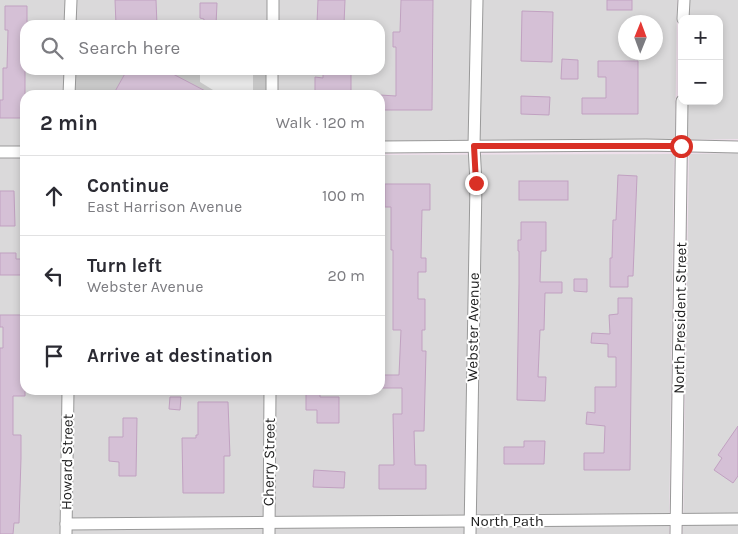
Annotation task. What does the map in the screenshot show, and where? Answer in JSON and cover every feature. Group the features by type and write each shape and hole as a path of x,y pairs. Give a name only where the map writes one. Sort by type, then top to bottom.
{"street":[{"path":"70,20 71,0"},
{"path":"273,0 273,20"},
{"name":"Webster Avenue","path":"470,534 477,0"},
{"path":"683,15 684,0"},
{"path":"69,90 70,75"},
{"path":"272,75 272,90"},
{"name":"North President Street","path":"676,534 682,105"},
{"path":"385,147 738,147"},
{"path":"0,152 20,152"},
{"name":"Howard Street","path":"66,529 68,395"},
{"name":"Cherry Street","path":"269,528 270,395"},
{"name":"North Path","path":"66,529 269,528 470,521 738,518"}],"shaded area":[{"path":"0,0 677,0 675,139 385,145 385,90 269,90 270,75 385,75 385,20 20,20 20,75 72,75 71,90 20,90 20,148 0,148"},
{"path":"689,0 738,0 738,139 687,140 688,105 723,105 723,15 689,15"},
{"path":"72,75 270,75 269,90 72,90"},
{"path":"200,75 253,75 253,90 213,90 200,82"},
{"path":"738,153 738,534 683,534 689,154"},
{"path":"674,154 669,534 0,534 0,156 20,156 20,395 385,395 385,155"}],"building":[{"path":"115,0 156,0 157,20 116,20"},
{"path":"318,0 345,0 344,20 317,20"},
{"path":"401,0 433,0 432,110 385,110 385,95 396,96 396,47 393,47 393,32 400,32"},
{"path":"607,0 632,0 632,10 607,10"},
{"path":"200,3 217,3 216,20 200,18"},
{"path":"5,6 27,6 27,20 20,20 20,75 25,75 25,90 20,90 20,118 0,118 0,100 3,100 3,68 7,68 8,30 5,30"},
{"path":"522,11 553,12 552,62 521,61"},
{"path":"562,59 578,60 578,79 561,79"},
{"path":"598,61 638,61 638,114 582,114 582,98 606,98 606,77 598,77"},
{"path":"124,75 175,75 203,90 116,90"},
{"path":"323,75 351,75 351,90 315,90 315,77 323,78"},
{"path":"521,96 550,97 549,115 521,114"},
{"path":"618,175 637,176 633,276 628,276 628,287 610,287 610,258 612,258 613,220 616,220"},
{"path":"519,181 568,181 568,200 519,200"},
{"path":"385,184 430,184 430,210 422,210 421,258 426,258 426,272 418,272 418,299 425,299 425,330 422,330 422,351 426,351 424,431 414,431 415,465 426,465 426,489 379,489 379,465 394,465 393,414 402,414 402,388 385,388 385,375 399,375 401,330 393,330 391,207 385,207"},
{"path":"0,191 14,191 15,226 0,226"},
{"path":"521,222 546,222 546,251 541,251 540,282 562,282 562,293 545,293 544,330 540,330 538,377 546,377 545,401 517,400 518,240 521,240"},
{"path":"0,253 16,253 16,259 20,259 20,275 0,275"},
{"path":"574,279 587,279 587,292 574,291"},
{"path":"618,298 632,298 630,470 584,470 584,453 604,453 605,426 586,424 587,412 595,413 595,387 616,387 616,357 608,357 608,344 591,343 592,333 610,334 609,315 618,314"},
{"path":"0,315 20,315 20,395 25,396 13,396 13,435 21,435 21,458 19,523 14,523 13,534 0,534 0,348 3,348 3,327 0,327"},
{"path":"306,395 339,397 339,423 317,423 317,410 306,410"},
{"path":"170,397 181,397 180,410 169,409"},
{"path":"198,402 228,402 230,456 224,456 224,493 183,493 182,438 196,438 196,435 198,435"},
{"path":"123,418 137,418 136,476 119,476 119,462 109,461 109,437 123,437"},
{"path":"738,426 738,476 733,483 714,470 722,458 718,455"},
{"path":"524,441 545,441 544,464 504,464 504,447 524,447"},
{"path":"314,470 345,472 344,488 313,487"}],"route":[{"path":"476,183 474,146 681,146"}]}
